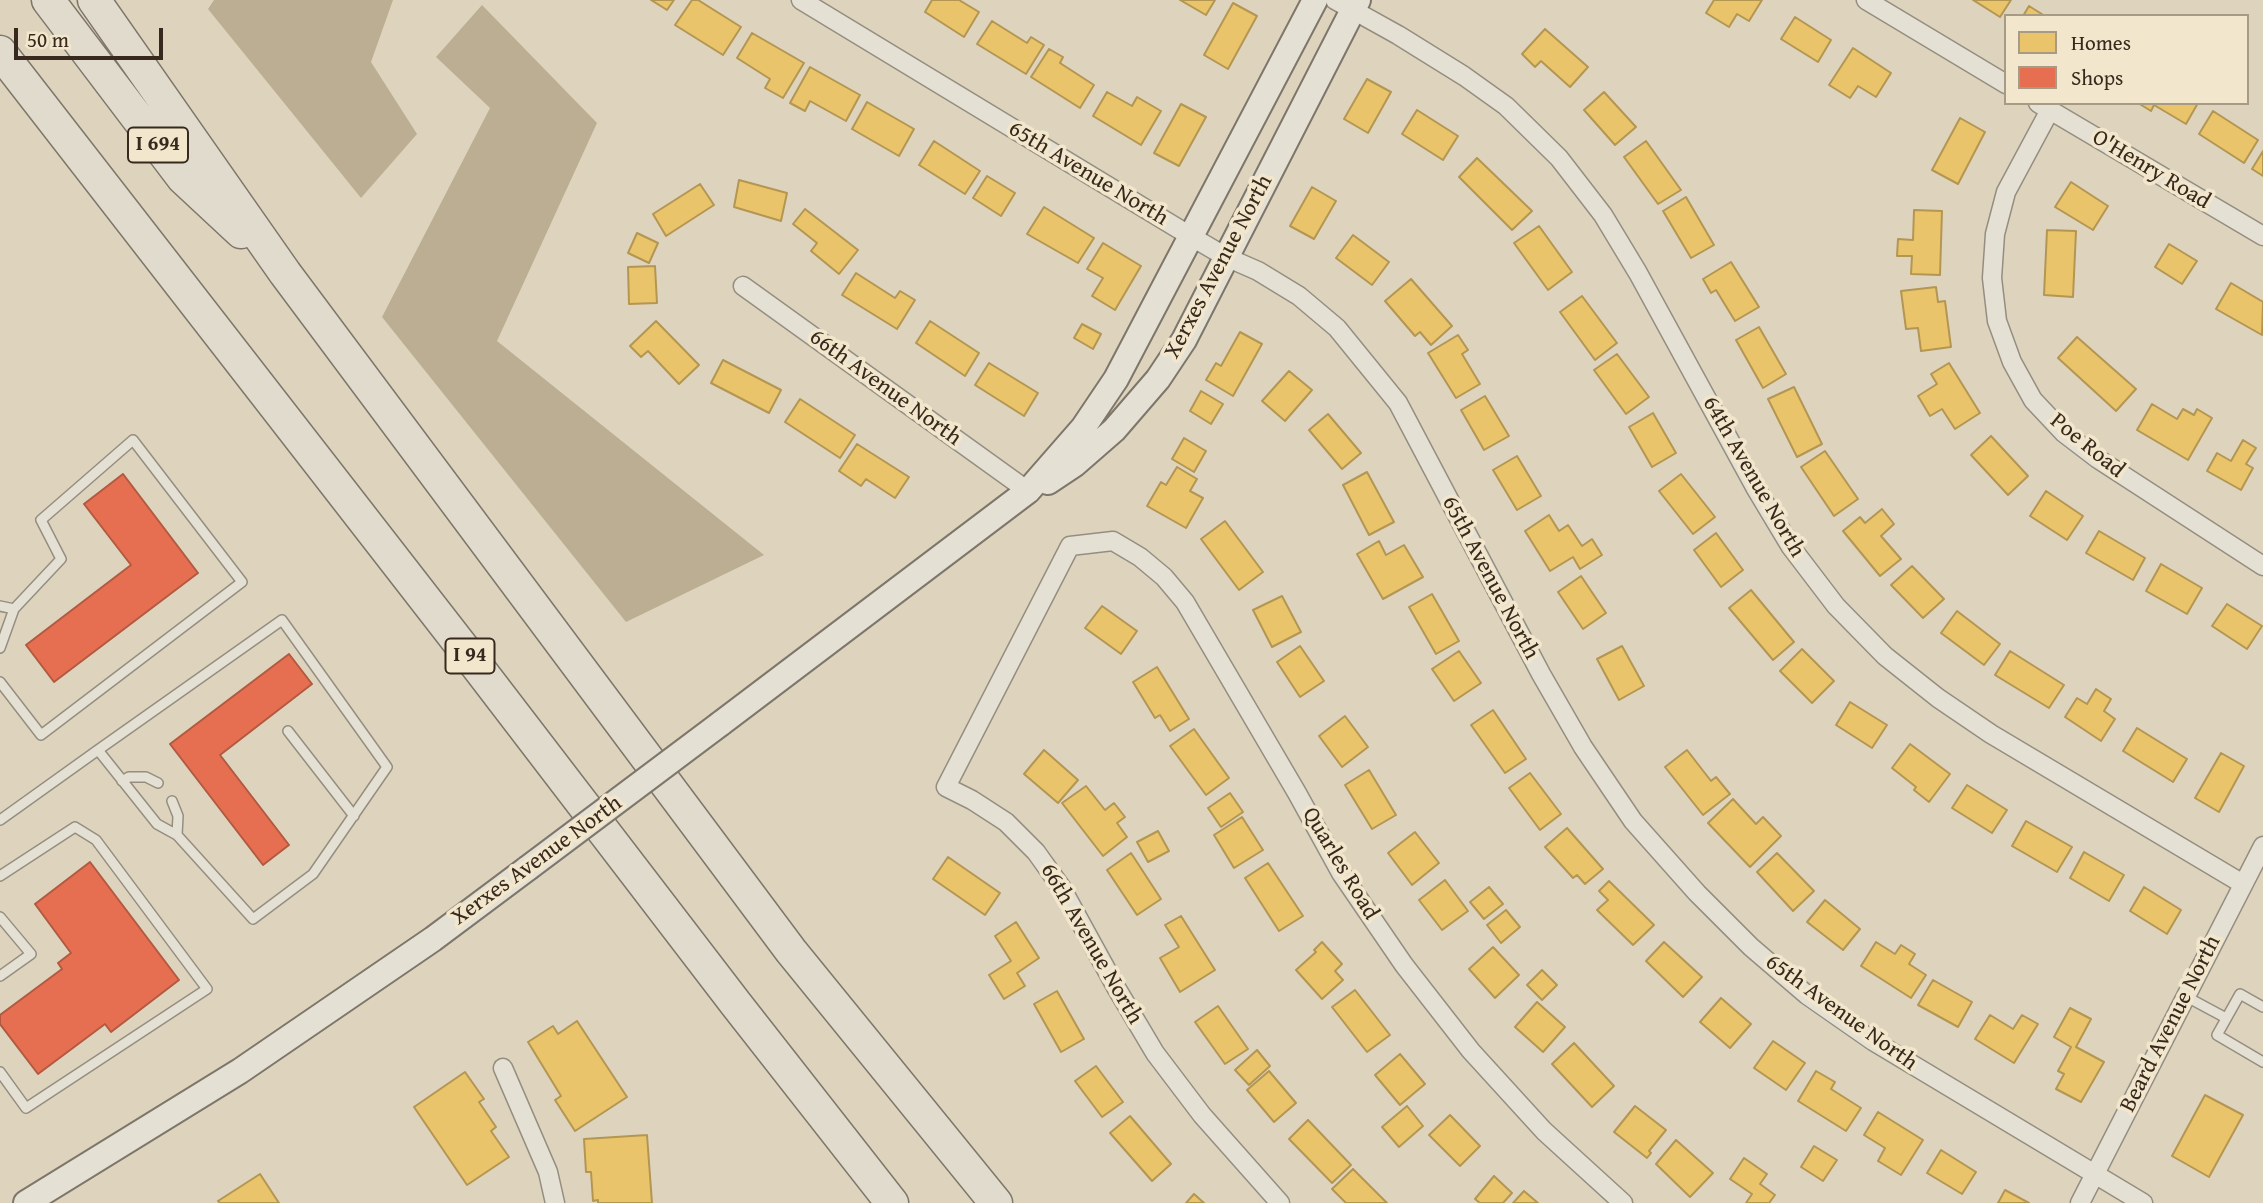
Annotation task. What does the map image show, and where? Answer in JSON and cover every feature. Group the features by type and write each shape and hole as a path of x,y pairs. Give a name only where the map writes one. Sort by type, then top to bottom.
{"highway":[{"name":"I 694","path":"48,0 183,178 285,273"},
{"path":"94,0 285,273 791,951 996,1203"},
{"name":"I 94","path":"0,52 892,1203"},
{"path":"0,59 44,112"}],"street":[{"name":"65th Avenue North","path":"801,0 1192,237 1299,296 1336,328 1398,403 1541,674 1583,747 1633,821 1697,893 1751,947 1807,995 1873,1041 2143,1203"},
{"name":"Xerxes Avenue North","path":"26,1203 263,1056 432,939 1028,491 1100,404 1192,237 1315,0"},
{"path":"1866,0 2004,83"},
{"name":"Xerxes Avenue North","path":"1028,491 1053,480 1114,430 1158,379 1184,340 1349,4"},
{"name":"64th Avenue North","path":"1349,4 1464,76 1506,106 1559,158 1603,215 1638,273 1755,487 1791,547 1836,606 1885,656 1938,698 1991,734 2244,884"},
{"name":"O'Henry Road","path":"2044,107 2263,236"},
{"name":"Poe Road","path":"2044,107 2006,192 1996,234 1992,278 1997,321 2012,362 2034,400 2064,433 2098,459 2263,566"},
{"name":"66th Avenue North","path":"743,286 1028,491"},
{"name":"Quarles Road","path":"1070,546 1113,541 1140,557 1178,593 1202,628 1340,873 1404,965 1471,1052 1544,1131 1623,1203"},
{"name":"66th Avenue North","path":"1070,546 946,788 972,800 1006,822 1036,852 1061,887 1155,1053 1202,1115 1280,1203"},
{"name":"Beard Avenue North","path":"2080,1203 2263,846"},
{"path":"503,1068 548,1172 555,1203"}],"lane":[{"path":"0,648 14,609 61,559 41,520 133,440 242,582 41,735 0,682"},
{"path":"0,606 14,609"},
{"path":"0,820 282,620 387,767 313,874 253,919 177,835 157,824 99,750"},
{"path":"288,731 354,816"},
{"path":"122,781 130,777 146,777 158,783"},
{"path":"172,801 178,816 177,835"},
{"path":"0,876 75,827 96,839 207,989 26,1108 0,1072"},
{"path":"0,917 32,954 0,976"},
{"path":"2263,1007 2240,993 2217,1035 2263,1062"},
{"path":"2185,996 2226,1018"}],"shaded area":[{"path":"214,0 393,0 371,62 417,134 361,198 208,9"},
{"path":"482,5 597,123 497,341 764,555 626,622 382,317 490,108 436,57"}],"building: Homes":[{"path":"651,0 674,0 667,10"},
{"path":"692,0 698,0 741,27 723,55 675,25"},
{"path":"932,0 959,0 979,12 964,37 925,12"},
{"path":"1180,0 1215,0 1206,15"},
{"path":"1714,0 1762,0 1749,21 1737,14 1729,27 1706,13"},
{"path":"1973,0 2011,0 2000,17"},
{"path":"1233,3 1257,16 1228,69 1204,55"},
{"path":"2029,6 2042,14 2024,14"},
{"path":"1795,17 1831,40 1818,62 1781,39"},
{"path":"992,21 1027,43 1031,37 1044,45 1026,74 977,44"},
{"path":"1545,29 1588,67 1570,87 1541,61 1535,67 1522,54"},
{"path":"752,33 804,63 783,98 765,88 770,79 737,58"},
{"path":"1853,48 1891,73 1876,97 1858,86 1850,98 1829,85"},
{"path":"1049,49 1063,57 1060,63 1094,85 1080,108 1031,77"},
{"path":"810,67 860,95 846,121 810,101 805,111 790,103"},
{"path":"1367,79 1391,92 1368,133 1344,119"},
{"path":"1107,92 1132,106 1137,97 1161,111 1141,145 1093,116"},
{"path":"1604,92 1636,127 1615,145 1584,110"},
{"path":"867,102 914,129 899,156 852,129"},
{"path":"1181,104 1206,117 1179,166 1154,153"},
{"path":"2141,105 2154,105 2151,111"},
{"path":"2154,105 2197,105 2186,124"},
{"path":"1417,110 1458,136 1443,160 1402,134"},
{"path":"2213,111 2258,140 2244,163 2199,134"},
{"path":"1960,118 1985,132 1958,184 1932,170"},
{"path":"934,141 980,171 965,194 919,165"},
{"path":"1646,141 1681,190 1658,204 1624,157"},
{"path":"2263,151 2263,176 2252,169"},
{"path":"1477,158 1532,211 1512,230 1459,177"},
{"path":"987,176 1015,193 1001,216 973,198"},
{"path":"739,180 787,193 781,221 734,207"},
{"path":"2071,182 2108,206 2093,230 2055,207"},
{"path":"700,184 714,205 666,236 653,214"},
{"path":"1312,187 1336,201 1314,239 1290,226"},
{"path":"1686,197 1714,245 1691,258 1663,211"},
{"path":"1044,207 1094,238 1078,263 1027,234"},
{"path":"805,209 858,250 839,274 811,251 817,243 793,224"},
{"path":"1914,210 1942,211 1940,275 1911,274 1912,256 1897,256 1898,239 1913,240"},
{"path":"1539,226 1572,272 1548,290 1514,243"},
{"path":"2047,230 2076,231 2073,297 2044,295"},
{"path":"637,233 658,243 649,263 628,253"},
{"path":"1353,235 1389,262 1372,285 1336,258"},
{"path":"1103,243 1141,266 1115,310 1092,296 1103,278 1087,269"},
{"path":"2169,244 2197,261 2182,284 2155,267"},
{"path":"1731,262 1759,307 1735,321 1716,290 1711,293 1703,279"},
{"path":"655,266 657,303 629,304 628,267"},
{"path":"856,273 895,298 900,291 915,300 897,329 842,295"},
{"path":"1411,279 1452,326 1431,345 1420,332 1415,336 1385,301"},
{"path":"2231,283 2263,302 2262,335 2216,309"},
{"path":"1936,287 1938,302 1945,301 1951,347 1921,351 1918,328 1906,329 1901,291"},
{"path":"1582,296 1617,343 1595,360 1560,312"},
{"path":"656,321 699,365 679,384 648,351 641,357 630,346"},
{"path":"930,321 979,353 965,376 916,343"},
{"path":"1082,324 1101,334 1093,349 1074,338"},
{"path":"1759,327 1786,374 1763,388 1736,340"},
{"path":"1240,332 1262,344 1233,396 1206,380 1216,363 1221,366"},
{"path":"1458,335 1468,350 1462,354 1480,384 1456,398 1428,353"},
{"path":"2077,337 2136,389 2116,411 2058,358"},
{"path":"1617,354 1649,397 1626,414 1594,370"},
{"path":"723,360 781,390 769,413 711,383"},
{"path":"989,363 1038,393 1024,416 975,385"},
{"path":"1949,363 1980,413 1955,429 1942,409 1930,416 1918,396 1937,384 1931,374"},
{"path":"1289,371 1312,390 1285,421 1262,401"},
{"path":"1794,387 1822,444 1797,457 1768,399"},
{"path":"1201,391 1223,404 1211,424 1190,411"},
{"path":"1485,396 1509,436 1484,450 1461,410"},
{"path":"800,399 855,435 840,458 785,422"},
{"path":"2152,404 2177,419 2183,409 2194,415 2197,409 2212,418 2188,460 2137,430"},
{"path":"1653,413 1676,453 1652,467 1629,427"},
{"path":"1328,414 1361,453 1342,469 1309,430"},
{"path":"1991,436 2028,476 2008,495 1971,455"},
{"path":"1184,438 1206,451 1194,472 1172,459"},
{"path":"2243,440 2256,448 2246,464 2253,468 2241,490 2207,471 2217,453 2231,461"},
{"path":"857,444 909,477 895,498 866,479 861,486 839,471"},
{"path":"1825,451 1858,499 1834,516 1801,467"},
{"path":"1517,456 1541,496 1517,510 1493,470"},
{"path":"1177,467 1197,479 1190,491 1203,498 1186,528 1147,506 1161,482 1166,485"},
{"path":"1367,472 1394,522 1369,535 1343,485"},
{"path":"1681,474 1715,517 1693,534 1659,491"},
{"path":"2046,491 2083,516 2067,540 2030,516"},
{"path":"1882,509 1894,524 1881,536 1901,559 1880,576 1843,531 1860,517 1865,523"},
{"path":"1549,515 1559,531 1568,525 1582,546 1592,539 1602,555 1580,569 1573,557 1550,571 1525,531"},
{"path":"1225,521 1263,572 1239,590 1201,539"},
{"path":"2099,531 2145,558 2133,580 2086,553"},
{"path":"1716,533 1743,570 1721,587 1694,550"},
{"path":"1379,541 1386,555 1404,545 1423,577 1383,599 1357,554"},
{"path":"2161,564 2202,588 2187,614 2146,591"},
{"path":"1912,566 1944,599 1923,618 1891,585"},
{"path":"1581,576 1606,613 1583,629 1558,592"},
{"path":"1751,590 1794,642 1773,660 1729,608"},
{"path":"1432,594 1459,641 1436,654 1409,607"},
{"path":"1282,596 1301,632 1272,647 1253,610"},
{"path":"2227,604 2262,626 2247,649 2212,626"},
{"path":"1102,606 1137,631 1121,654 1085,628"},
{"path":"1957,611 2000,644 1984,665 1941,633"},
{"path":"1300,646 1324,681 1300,697 1277,662"},
{"path":"1622,646 1644,686 1619,700 1597,659"},
{"path":"1802,649 1834,681 1812,703 1780,671"},
{"path":"1459,651 1481,683 1454,701 1432,669"},
{"path":"2010,651 2064,685 2049,708 1995,675"},
{"path":"1157,667 1189,719 1170,731 1160,715 1155,718 1133,682"},
{"path":"2096,689 2111,699 2104,711 2115,719 2101,741 2065,717 2077,698 2087,704"},
{"path":"1850,702 1887,725 1872,748 1836,725"},
{"path":"1493,710 1526,759 1505,773 1471,725"},
{"path":"1345,716 1368,747 1342,767 1319,736"},
{"path":"2137,728 2187,759 2173,782 2123,751"},
{"path":"1194,729 1229,778 1206,795 1170,746"},
{"path":"1910,744 1950,774 1929,802 1914,790 1916,787 1892,768"},
{"path":"1044,750 1078,780 1058,803 1024,774"},
{"path":"1687,750 1711,781 1716,777 1730,794 1703,815 1665,767"},
{"path":"2221,753 2244,766 2219,812 2195,798"},
{"path":"1369,770 1396,815 1372,829 1345,785"},
{"path":"1530,773 1561,814 1540,830 1509,788"},
{"path":"1967,785 2007,810 1992,833 1952,808"},
{"path":"1086,786 1105,810 1114,803 1125,817 1117,823 1127,837 1103,856 1062,803"},
{"path":"1230,793 1243,812 1221,827 1208,808"},
{"path":"1733,799 1756,824 1763,817 1781,836 1750,867 1708,823"},
{"path":"1242,817 1263,850 1234,868 1214,835"},
{"path":"2026,821 2072,847 2057,872 2012,846"},
{"path":"1567,828 1603,869 1585,884 1577,875 1573,878 1545,847"},
{"path":"1158,831 1169,851 1148,862 1137,842"},
{"path":"1415,832 1439,863 1412,885 1388,853"},
{"path":"2084,852 2124,875 2109,901 2070,878"},
{"path":"1131,853 1161,899 1137,915 1107,870"},
{"path":"1777,853 1814,891 1793,911 1757,872"},
{"path":"948,857 1000,893 985,915 933,879"},
{"path":"1268,863 1303,916 1279,931 1245,878"},
{"path":"1445,880 1468,911 1442,930 1419,900"},
{"path":"1609,881 1654,925 1633,945 1597,910 1608,900 1599,891"},
{"path":"1489,887 1503,904 1484,919 1470,902"},
{"path":"2144,887 2181,910 2167,934 2130,911"},
{"path":"1825,900 1860,929 1843,950 1807,922"},
{"path":"1506,910 1520,927 1501,943 1487,925"},
{"path":"1181,916 1215,970 1180,992 1160,958 1179,947 1165,925"},
{"path":"1016,922 1039,958 1017,973 1025,986 1004,999 989,975 1011,961 995,936"},
{"path":"1322,942 1342,964 1335,971 1343,980 1322,999 1296,970 1316,952 1314,950"},
{"path":"1664,942 1702,977 1683,997 1646,961"},
{"path":"1876,942 1895,954 1901,945 1915,954 1909,964 1926,975 1911,998 1861,966"},
{"path":"1493,947 1519,975 1495,998 1469,969"},
{"path":"1542,970 1557,985 1542,1000 1527,985"},
{"path":"1933,980 1972,1002 1958,1027 1918,1005"},
{"path":"1355,990 1390,1035 1367,1052 1332,1007"},
{"path":"1057,991 1084,1039 1061,1052 1034,1004"},
{"path":"1721,998 1751,1024 1730,1048 1700,1022"},
{"path":"1537,1002 1565,1027 1543,1052 1515,1027"},
{"path":"1218,1006 1248,1049 1225,1064 1195,1022"},
{"path":"2070,1008 2091,1019 2076,1047 2104,1062 2081,1102 2056,1089 2064,1074 2058,1071 2071,1047 2054,1037"},
{"path":"1990,1015 2013,1029 2022,1015 2038,1024 2014,1063 1975,1039"},
{"path":"577,1021 627,1097 575,1131 555,1100 561,1096 528,1042 553,1026 558,1034"},
{"path":"1773,1041 1805,1063 1786,1090 1754,1068"},
{"path":"1574,1043 1614,1086 1592,1107 1552,1064"},
{"path":"1257,1050 1270,1066 1249,1085 1235,1070"},
{"path":"1400,1054 1425,1084 1400,1105 1375,1075"},
{"path":"1096,1066 1123,1102 1102,1117 1075,1081"},
{"path":"1269,1071 1296,1103 1274,1122 1247,1090"},
{"path":"1816,1071 1835,1082 1831,1089 1861,1108 1846,1131 1798,1101"},
{"path":"465,1072 484,1099 479,1102 496,1127 491,1131 509,1157 467,1185 414,1107"},
{"path":"2205,1095 2243,1115 2209,1177 2172,1156"},
{"path":"1407,1106 1423,1126 1399,1147 1382,1127"},
{"path":"1635,1106 1666,1130 1649,1151 1651,1153 1647,1158 1614,1132"},
{"path":"1878,1112 1923,1140 1901,1175 1878,1161 1885,1148 1864,1135"},
{"path":"1450,1115 1480,1146 1460,1166 1429,1135"},
{"path":"1130,1116 1171,1164 1152,1181 1110,1133"},
{"path":"1308,1120 1351,1165 1332,1183 1289,1139"},
{"path":"647,1135 652,1203 593,1201 591,1172 586,1172 584,1139"},
{"path":"1676,1140 1713,1173 1690,1197 1656,1164"},
{"path":"1814,1146 1837,1160 1823,1181 1801,1167"},
{"path":"1941,1150 1976,1172 1962,1194 1927,1173"},
{"path":"1744,1158 1767,1174 1760,1184 1775,1195 1769,1203 1746,1203 1752,1194 1730,1179"},
{"path":"1353,1169 1387,1203 1346,1203 1332,1189"},
{"path":"260,1174 279,1203 218,1201"},
{"path":"1494,1176 1512,1193 1503,1203 1480,1203 1475,1199"},
{"path":"2005,1190 2029,1203 1998,1203"},
{"path":"1524,1191 1538,1203 1513,1203"},
{"path":"1194,1194 1204,1203 1186,1203"}],"building: Shops":[{"path":"123,474 198,573 54,682 26,645 131,565 84,504"},
{"path":"289,654 312,684 220,755 289,845 263,865 170,744"},
{"path":"90,862 179,980 111,1032 105,1024 38,1074 0,1024 0,1015 62,969 58,963 71,953 35,904"}]}
